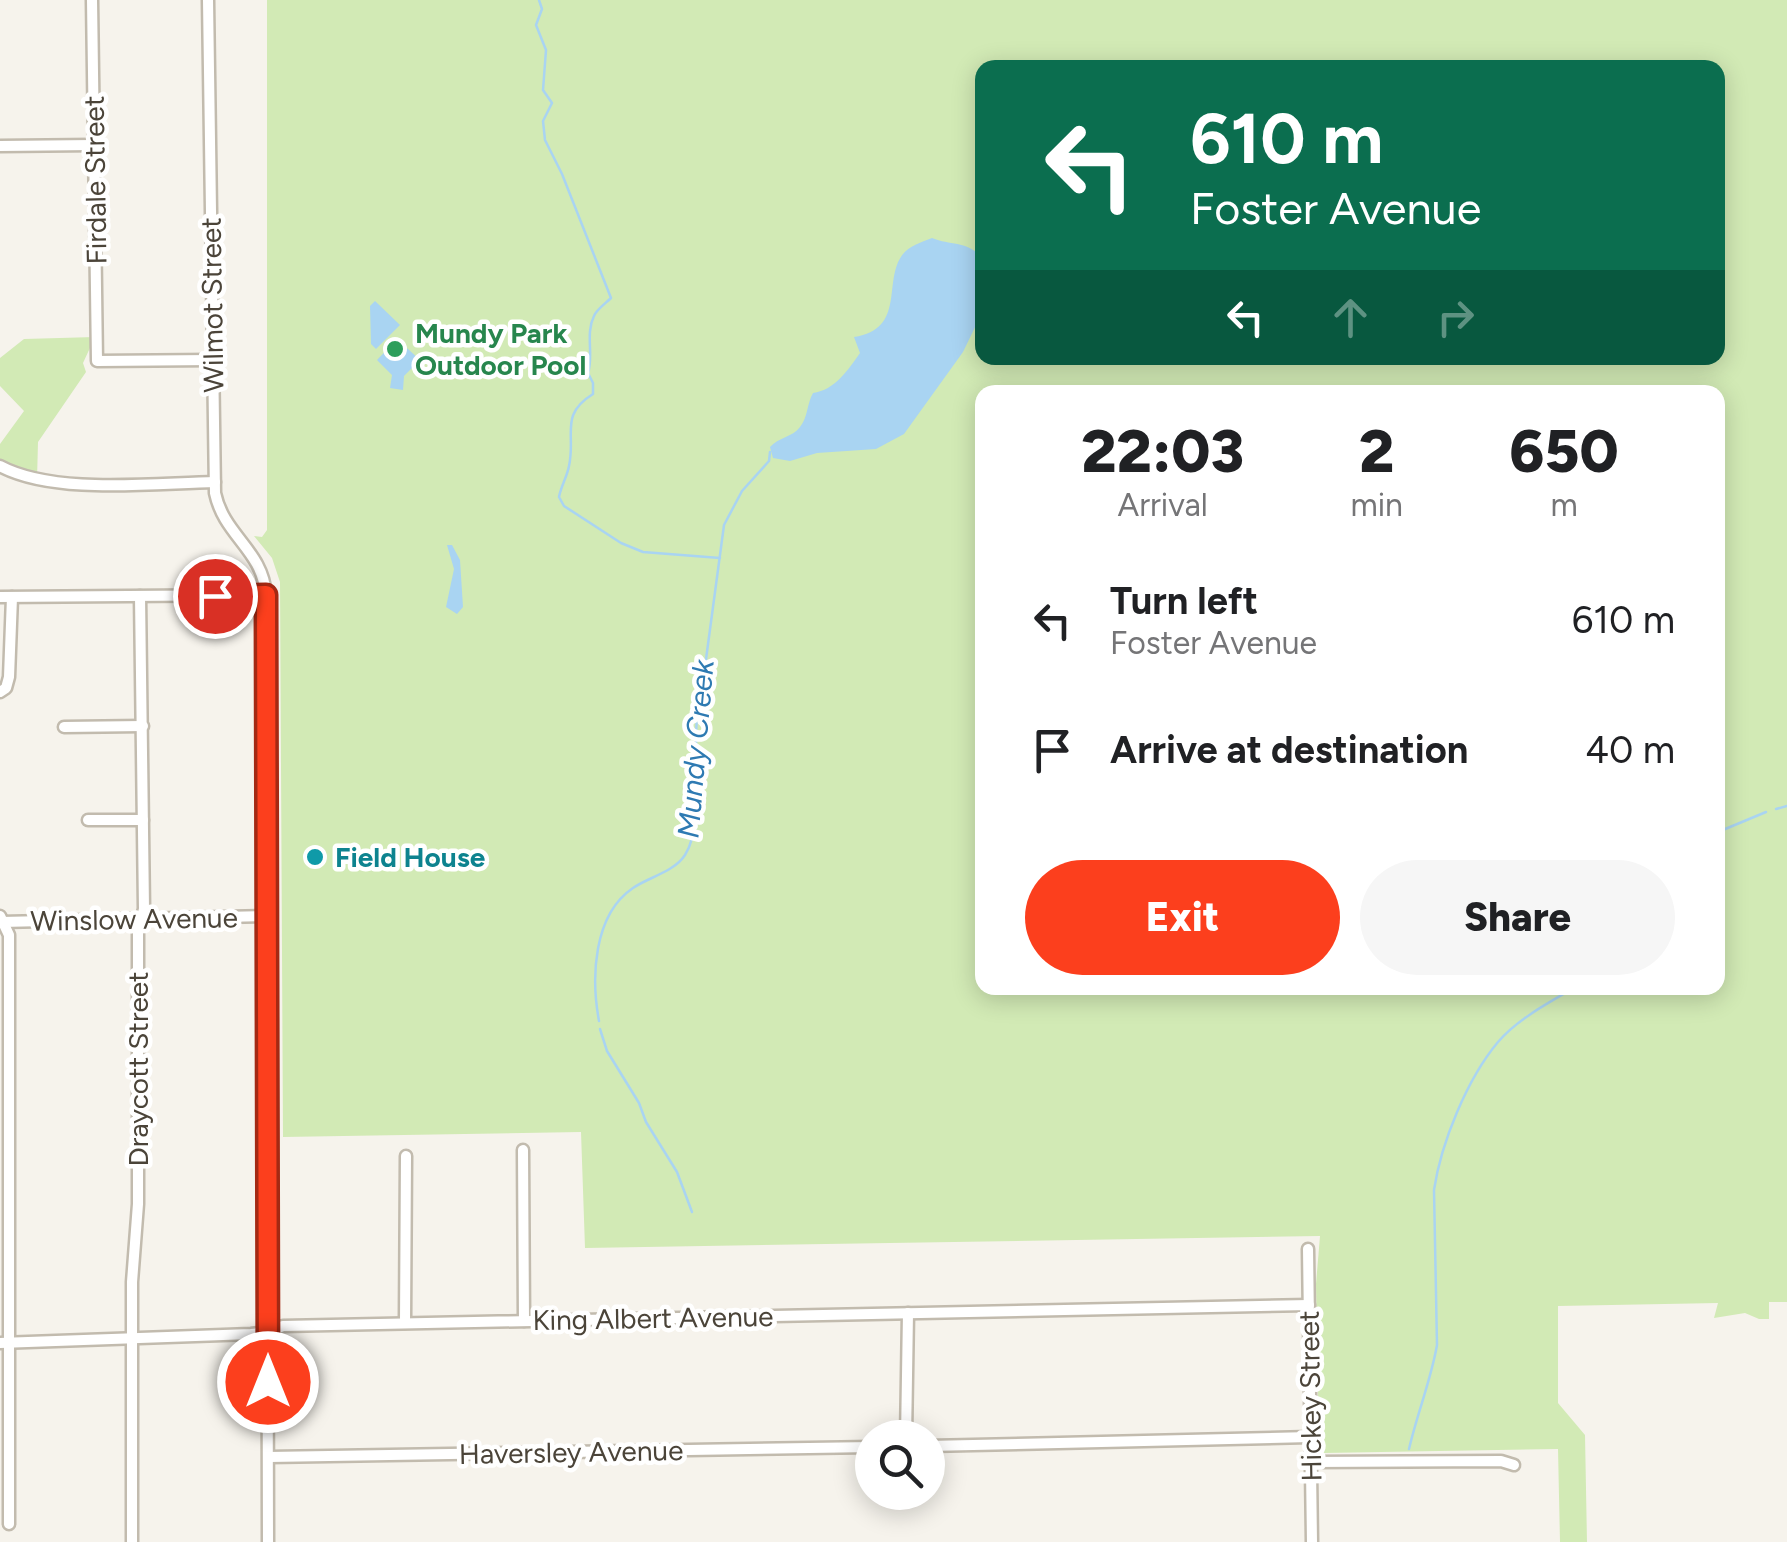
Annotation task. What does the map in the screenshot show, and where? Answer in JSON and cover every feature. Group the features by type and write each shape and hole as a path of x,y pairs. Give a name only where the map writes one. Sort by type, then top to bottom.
{"street":[{"name":"Firdale Street","path":"92,0 97,361 213,360"},
{"name":"Wilmot Street","path":"208,0 214,482 222,517 258,560 266,595 268,1542"},
{"path":"0,146 94,145"},
{"path":"0,466 26,477 59,483 214,482"},
{"path":"0,692 9,678 6,597 266,595"},
{"name":"Draycott Street","path":"132,1542 138,930 144,908 140,596"},
{"path":"64,727 143,726"},
{"path":"88,820 142,820"},
{"name":"Winslow Avenue","path":"1,920 268,916"},
{"path":"1,920 9,935 4,1098 5,1472 9,1524"},
{"path":"523,1150 524,1321"},
{"path":"405,1323 406,1156"},
{"name":"Hickey Street","path":"1308,1249 1312,1542"},
{"name":"King Albert Avenue","path":"5,1343 268,1332 283,1326 1308,1305"},
{"path":"906,1420 908,1313"},
{"path":"945,1446 1310,1438"},
{"name":"Haversley Avenue","path":"269,1458 855,1447"},
{"path":"1311,1462 1501,1461 1514,1465"}],"green space":[{"path":"267,0 1787,0 1787,1302 1769,1302 1769,1319 1745,1313 1714,1318 1718,1303 1558,1306 1558,1403 1585,1435 1587,1542 1560,1542 1558,1449 1323,1453 1316,1284 1320,1236 585,1248 581,1132 283,1137 280,582 272,558 254,536 262,537 267,530"},
{"path":"95,337 83,363 86,372 38,442 37,480 0,466 0,444 24,411 0,386 0,358 24,339"}],"water":[{"path":"932,238 975,251 975,327 963,352 904,434 876,449 817,453 790,461 773,458 770,447 800,427 813,393 834,384 860,353 854,337 881,324 887,314 897,265 912,246"},
{"path":"375,301 400,325 376,349 371,344 370,306"},
{"path":"397,339 420,360 404,376 403,390 390,388 392,375 377,360"},
{"path":"447,545 452,545 460,560 463,607 457,614 446,607 454,569"}],"waterway":[{"path":"539,0 542,9 536,25 546,50 543,90 552,103 543,121 545,140 611,298 591,323 588,373 593,394 582,402 572,418 571,455 559,497 564,506 621,543 643,552 720,558"},
{"name":"Mundy Creek","path":"599,1021 596,967 610,914 633,888 680,861 692,840 697,799 698,708 724,525 742,491 769,461 770,452"},
{"path":"1776,809 1787,806"},
{"path":"1725,829 1766,812"},
{"path":"1409,1449 1437,1345 1434,1190 1449,1132 1476,1074 1498,1042 1524,1019 1562,995"},
{"name":"Mundy Creek","path":"600,1029 607,1051 677,1172 692,1212"}],"place":[{"name":"Mundy Park Outdoor Pool","path":"395,349"},
{"name":"Field House","path":"315,857"}],"route":[{"path":"215,596 266,595 268,1382"}]}
